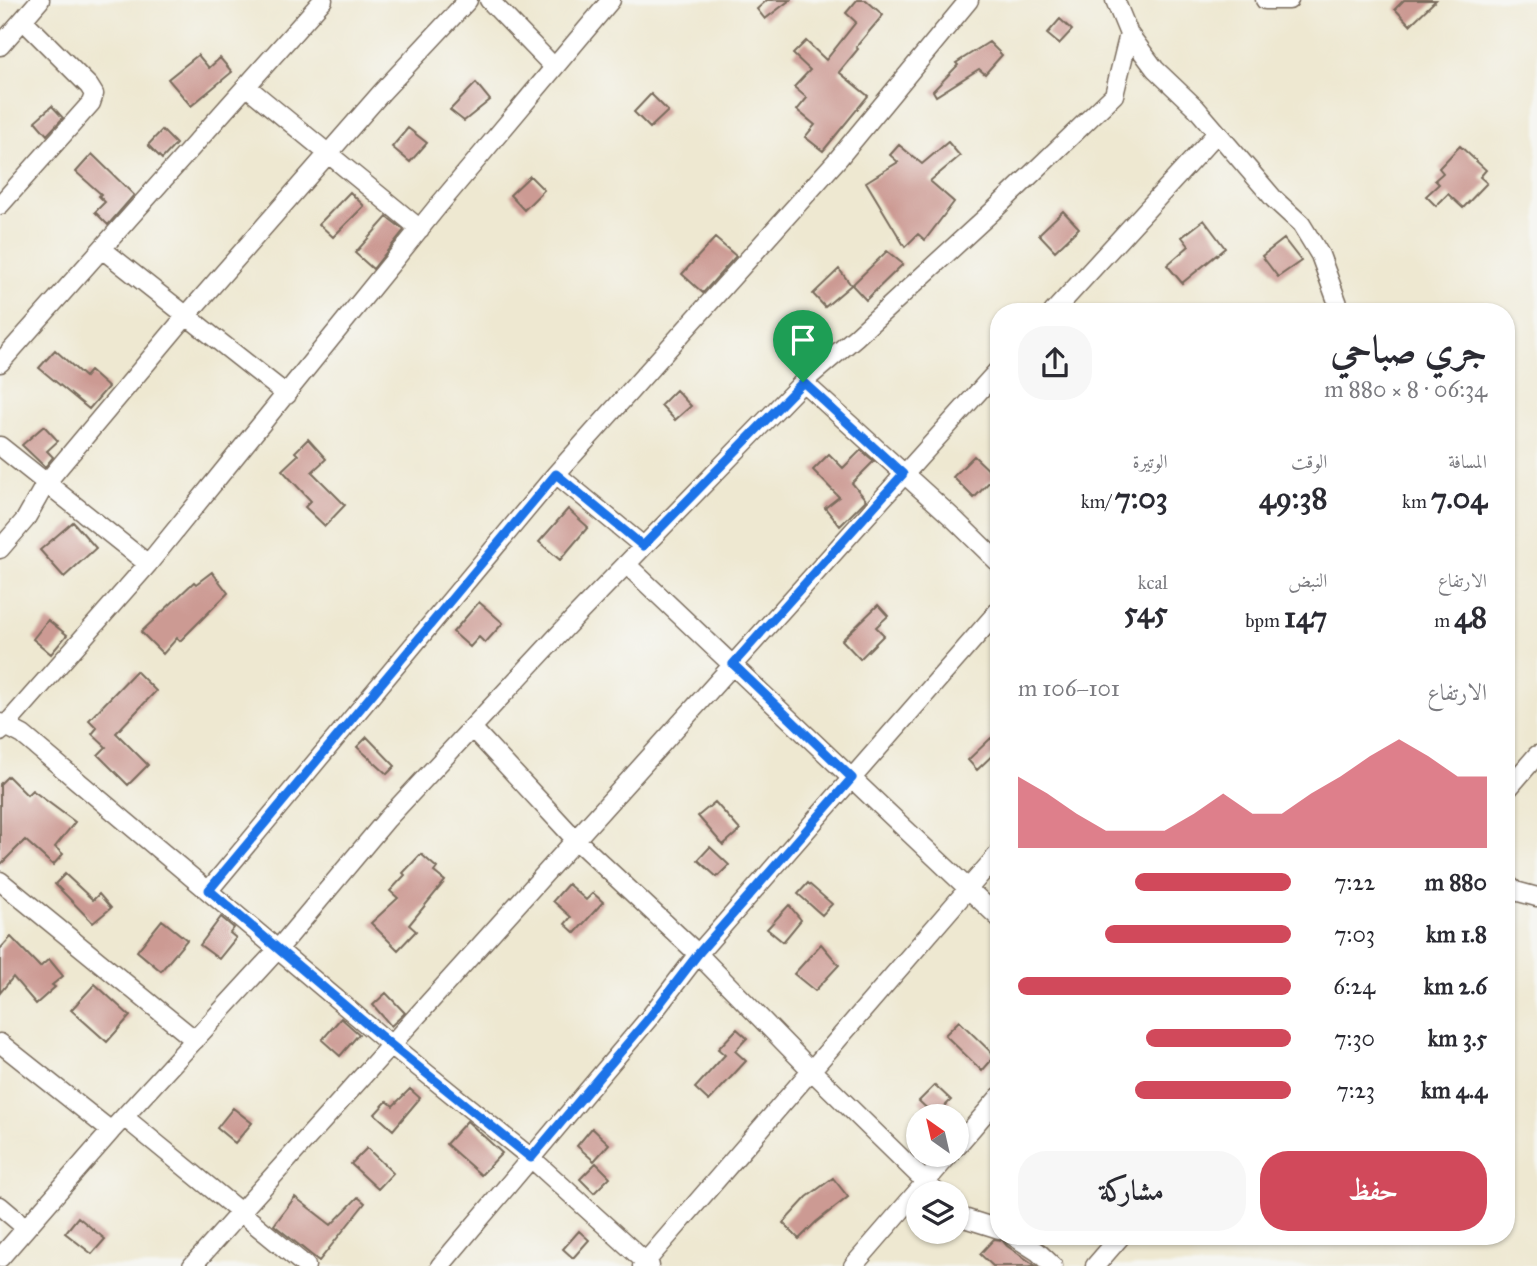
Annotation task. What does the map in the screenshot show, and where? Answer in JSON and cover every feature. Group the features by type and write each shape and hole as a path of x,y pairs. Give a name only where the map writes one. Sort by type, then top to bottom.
{"street":[{"path":"0,46 40,0"},
{"path":"0,363 323,0"},
{"path":"0,549 25,520 46,483 186,316 468,0"},
{"path":"489,0 554,67"},
{"path":"611,0 420,229 148,564 2,727 23,735 390,1044 531,1158 646,1265 990,863"},
{"path":"209,890 556,474 838,159 969,0"},
{"path":"1115,0 1129,34 1154,69 1196,108 1216,134 1301,224 1320,255 1338,303"},
{"path":"1265,0 1289,0"},
{"path":"0,205 91,103 94,94 23,20"},
{"path":"0,1258 111,1131 279,948 387,819 643,546 803,382 856,338 1114,95 1129,34"},
{"path":"247,87 420,229"},
{"path":"1061,303 1216,134"},
{"path":"102,249 287,395"},
{"path":"192,1266 990,379"},
{"path":"803,382 990,555"},
{"path":"0,446 148,564"},
{"path":"556,474 643,546"},
{"path":"626,564 990,910"},
{"path":"440,1266 649,1018 698,954 990,620"},
{"path":"980,632 990,628"},
{"path":"472,728 575,839 698,954 811,1070 926,1181"},
{"path":"1515,781 1537,755"},
{"path":"0,881 195,1040"},
{"path":"1515,891 1537,897"},
{"path":"0,1043 111,1131"},
{"path":"970,1131 990,1108"},
{"path":"124,1117 306,1266"},
{"path":"0,1206 26,1228"},
{"path":"853,1266 906,1213"},
{"path":"969,1220 990,1226"},
{"path":"1027,1245 1053,1266"},
{"path":"1095,1266 1113,1245"}],"building":[{"path":"767,0 790,0 765,19 757,9"},
{"path":"857,0 866,0 883,15 839,72 868,96 823,151 805,137 815,125 797,110 807,98 794,87 810,70 793,54 806,41 826,60 856,22 846,13"},
{"path":"1404,0 1436,0 1410,25 1395,9"},
{"path":"1060,19 1072,30 1059,44 1047,34"},
{"path":"989,42 1002,55 985,74 979,69 936,96 933,91 958,65 956,63"},
{"path":"198,55 209,68 220,58 232,72 191,106 168,79"},
{"path":"476,83 490,100 464,121 450,110"},
{"path":"651,94 668,111 650,128 634,112"},
{"path":"52,106 63,118 47,135 35,121"},
{"path":"408,128 427,143 410,162 392,147"},
{"path":"162,130 176,144 162,159 148,145"},
{"path":"948,142 960,156 930,181 954,202 925,240 918,234 905,247 866,182 898,162 890,155 899,145 922,164"},
{"path":"1460,146 1486,170 1480,177 1487,183 1463,208 1448,194 1436,206 1426,196 1439,184 1435,180 1443,173 1439,168"},
{"path":"92,154 134,195 108,225 95,212 105,202 99,196 101,194 76,172"},
{"path":"530,176 544,190 524,210 510,195"},
{"path":"350,192 364,206 333,237 319,224"},
{"path":"1063,211 1079,228 1055,251 1039,234"},
{"path":"387,217 404,230 373,269 355,253"},
{"path":"1204,220 1225,248 1182,283 1167,265 1189,246 1182,237"},
{"path":"715,238 736,256 703,293 682,274"},
{"path":"1284,239 1301,261 1278,277 1262,256"},
{"path":"887,251 903,264 866,300 852,285"},
{"path":"839,269 851,285 825,307 813,294"},
{"path":"55,350 85,377 90,371 108,387 89,409 39,368"},
{"path":"676,390 691,406 675,420 661,405"},
{"path":"44,426 58,441 47,451 53,457 45,467 22,445"},
{"path":"308,439 326,459 312,472 345,505 325,526 305,507 311,501 282,470 298,455 295,452"},
{"path":"861,450 874,461 852,483 866,500 840,526 825,508 839,497 813,470 829,454 843,468"},
{"path":"974,456 990,471 990,481 974,498 953,477"},
{"path":"568,509 588,527 560,560 539,542"},
{"path":"73,522 96,548 64,577 40,550"},
{"path":"212,572 228,593 180,641 177,638 163,654 141,632 194,582 196,584"},
{"path":"479,602 503,623 485,643 479,637 470,647 453,632"},
{"path":"878,605 888,616 876,627 884,635 860,659 842,640"},
{"path":"48,620 67,635 51,654 33,639"},
{"path":"136,671 156,691 116,733 148,765 128,785 98,755 106,747 92,734 97,728 89,720"},
{"path":"367,737 395,766 387,774 357,747"},
{"path":"990,739 990,758 977,770 968,760"},
{"path":"8,776 27,795 32,790 75,822 55,847 63,854 53,865 25,840 0,865 0,784"},
{"path":"715,802 740,830 723,845 698,816"},
{"path":"710,847 729,865 717,877 698,860"},
{"path":"421,854 437,868 434,872 445,881 409,925 416,931 398,950 371,923 398,898 390,891"},
{"path":"65,874 93,900 99,894 111,908 93,923 55,884"},
{"path":"808,883 832,904 822,915 798,894"},
{"path":"568,884 586,900 593,893 603,902 575,933 565,924 571,917 553,901"},
{"path":"789,905 801,920 783,942 767,929"},
{"path":"221,917 234,928 230,933 236,938 219,959 200,945"},
{"path":"162,920 187,940 161,971 137,951"},
{"path":"11,937 40,967 49,959 63,976 36,1004 13,977 0,993 0,949"},
{"path":"821,944 839,965 815,991 794,974"},
{"path":"95,984 130,1016 107,1042 71,1010"},
{"path":"386,993 405,1013 391,1026 373,1005"},
{"path":"341,1018 359,1034 340,1056 322,1040"},
{"path":"959,1021 990,1051 990,1062 982,1071 945,1035"},
{"path":"737,1029 747,1038 735,1051 746,1061 709,1101 695,1088 725,1055 718,1049"},
{"path":"935,1085 951,1100 947,1104 922,1104 919,1101"},
{"path":"410,1089 420,1098 393,1130 375,1114 387,1101 393,1106"},
{"path":"233,1108 252,1123 235,1143 217,1128"},
{"path":"467,1121 502,1153 481,1175 446,1144"},
{"path":"592,1128 609,1144 594,1161 577,1146"},
{"path":"367,1148 393,1173 378,1189 351,1164"},
{"path":"596,1163 610,1177 594,1193 580,1179"},
{"path":"833,1178 848,1197 799,1239 783,1223 807,1197"},
{"path":"295,1197 331,1225 358,1197 365,1203 319,1261 274,1225"},
{"path":"78,1217 105,1239 92,1254 65,1233"},
{"path":"579,1231 589,1240 573,1258 563,1249"},
{"path":"990,1243 1006,1245 1036,1266 993,1266 980,1254"}],"route":[{"path":"803,382 903,474 733,664 852,778 698,954 649,1018 531,1158 390,1044 209,890 556,474 643,546 803,382"}]}
